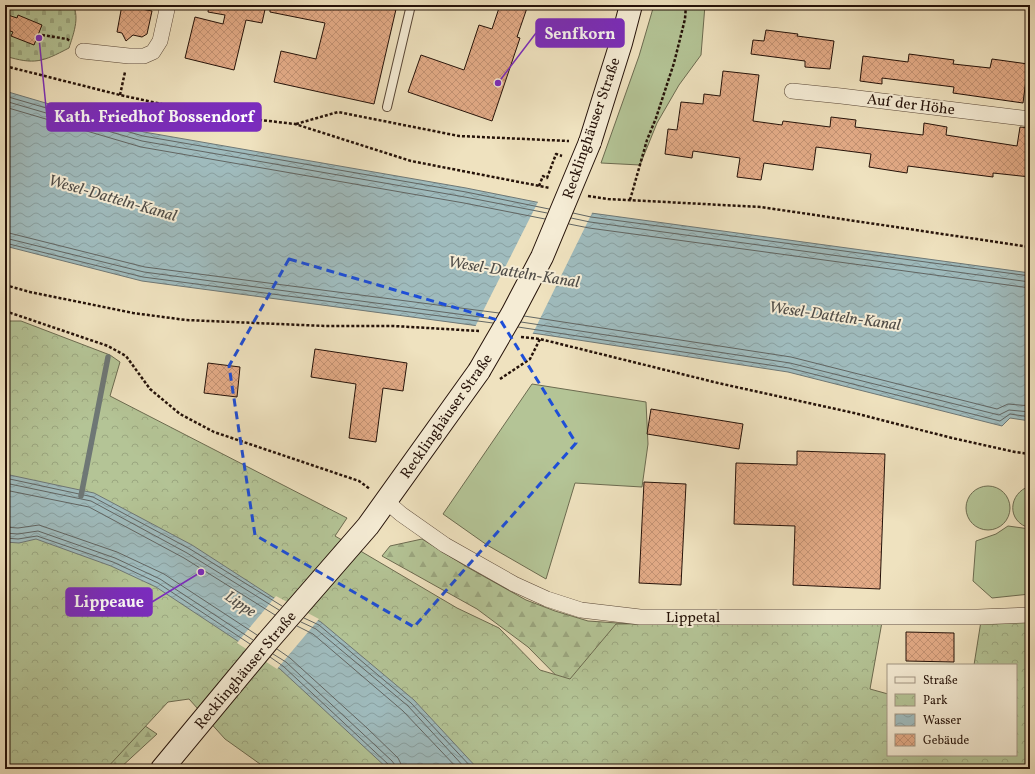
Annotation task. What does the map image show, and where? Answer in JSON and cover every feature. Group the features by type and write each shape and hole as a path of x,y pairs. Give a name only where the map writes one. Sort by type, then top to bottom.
{"main road":[{"name":"Recklinghäuser Straße","path":"162,769 268,641 368,526 479,371 512,314 542,257 590,142 621,43 631,5"}],"street":[{"path":"83,51 129,56 144,56 153,52 160,41 168,5"},
{"name":"Auf der Höhe","path":"792,91 1030,119"},
{"name":"Lippetal","path":"386,501 401,514 445,546 514,584 547,599 581,610 640,618 978,617 1030,615"}],"lane":[{"path":"387,107 411,5"}],"path":[{"path":"630,200 647,140 656,118 674,63 685,19 686,5"},
{"path":"42,35 67,39 83,51"},
{"path":"120,95 129,56"},
{"path":"5,66 120,95 208,114 295,124 411,161 555,189"},
{"path":"295,124 338,112 459,136 590,142"},
{"path":"539,186 544,176 547,178 556,154"},
{"path":"585,195 608,199 761,207 1030,247"},
{"path":"5,285 30,292 133,313 186,320 325,326 394,326 480,331"},
{"path":"5,311 108,346 126,356 150,389 180,414 214,432 359,481 386,501"},
{"path":"517,336 540,339 718,383 854,413 952,438 1030,454"},
{"path":"500,379 530,359 540,339"}],"highlighted area":[{"path":"289,259 501,321 576,443 414,627 255,535 229,366"}],"green space":[{"path":"5,5 73,5 76,21 69,48 38,61 24,61 5,56"},
{"path":"654,5 705,5 701,55 679,85 657,123 640,165 601,163 639,56"},
{"path":"5,321 21,321 110,355 120,362 110,396 347,518 335,536 457,608 499,628 540,670 570,679 616,624 882,622 870,689 887,694 887,756 1017,756 1017,664 974,664 981,621 1030,622 1030,769 265,769 225,739 189,699 168,702 106,769 5,769"},
{"path":"532,384 646,402 648,444 642,487 575,483 546,579 487,545 443,514"},
{"path":"984,486 992,486 997,487 1004,492 1009,499 1009,517 1004,524 997,529 984,530 976,527 969,520 966,512 966,504 969,496 976,489"},
{"path":"1030,486 1030,528 1022,525 1017,520 1013,507 1017,495"},
{"path":"1008,526 1030,529 1030,594 992,598 973,581 976,541 996,534"},
{"path":"422,539 467,567 526,600 555,611 588,621 675,627 604,724 528,647 477,609 382,556 390,546"},
{"path":"123,711 157,734 119,769 84,769"}],"water":[{"name":"Wesel-Datteln-Kanal","path":"5,91 144,132 466,188 591,213 1030,273 1030,421 1010,418 1002,426 788,372 539,334 142,281 5,246"},
{"name":"Lippe","path":"5,474 94,493 192,545 274,598 321,622 414,700 478,769 388,769 280,669 156,587 111,566 36,539 19,543 5,542"}],"pier":[{"path":"539,200 593,211 532,335 475,327"},
{"path":"276,596 319,619 277,669 237,643"}],"building":[{"path":"122,5 137,5 136,8 152,11 147,34 142,37 133,35 126,41 122,33 117,32"},
{"path":"209,5 266,5 262,23 246,20 234,70 185,58 195,17 223,24 225,15 208,12"},
{"path":"270,5 397,5 374,104 274,82 281,51 316,59 325,23 270,12"},
{"path":"500,5 528,5 517,37 520,38 492,121 408,92 421,55 464,70 479,25 492,29"},
{"path":"5,14 17,18 18,15 42,25 34,45 11,36 13,32 5,29"},
{"path":"766,30 834,41 830,69 805,67 805,61 751,54 753,40 764,41"},
{"path":"909,54 954,60 953,64 990,68 992,59 1028,64 1023,103 953,93 954,87 882,78 882,84 860,81 863,56 908,62"},
{"path":"723,71 759,75 753,121 782,125 783,121 830,127 831,117 856,120 855,127 923,135 924,123 947,127 946,135 1017,146 1020,127 1030,128 1030,177 993,173 993,177 908,166 907,173 869,167 871,154 816,147 813,170 764,163 761,180 737,177 740,158 693,151 692,158 665,154 668,129 677,130 681,102 703,104 704,94 720,96"},
{"path":"315,349 407,363 403,391 383,388 376,442 349,438 356,384 311,377"},
{"path":"208,363 240,367 237,397 204,393"},
{"path":"651,409 743,424 739,449 647,434"},
{"path":"797,451 885,454 880,589 793,585 795,526 734,524 736,463 797,465"},
{"path":"644,482 686,484 681,585 639,583"},
{"path":"906,632 954,633 954,662 906,661"}],"waterway":[{"path":"81,496 108,357"}],"place":[{"name":"Kath. Friedhof Bossendorf","path":"39,38"},
{"name":"Senfkorn","path":"498,83"},
{"name":"Lippeaue","path":"201,572"}]}
